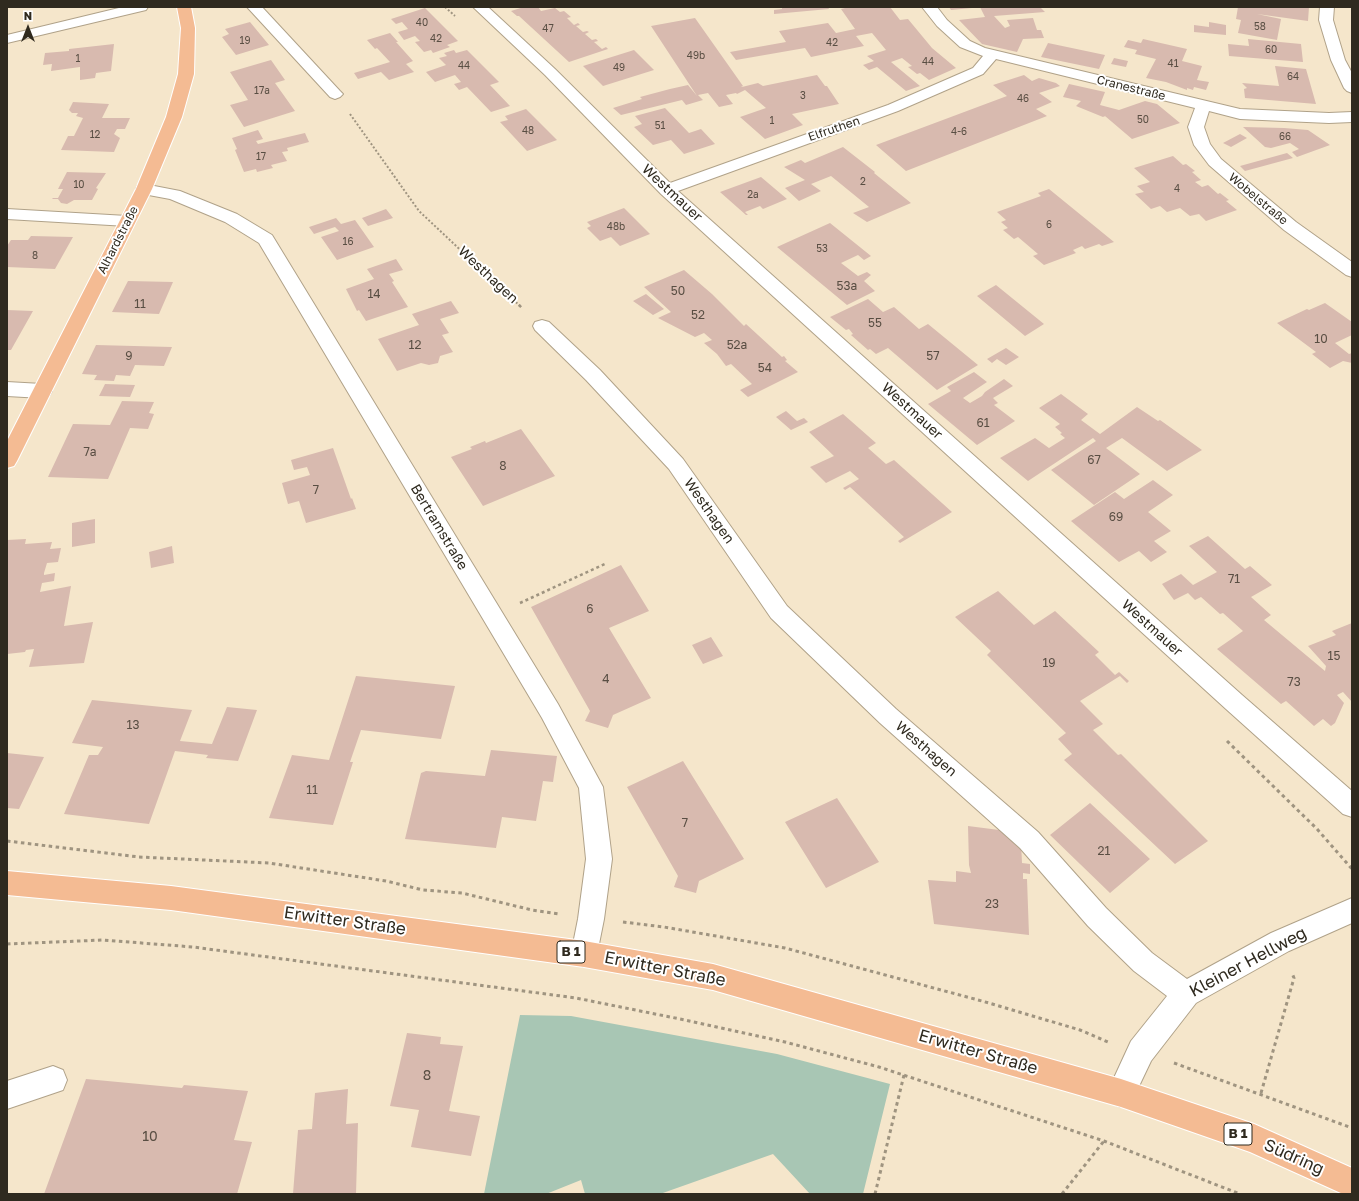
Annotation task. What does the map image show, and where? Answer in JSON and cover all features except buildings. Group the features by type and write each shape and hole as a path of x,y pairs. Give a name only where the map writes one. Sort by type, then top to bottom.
{"main road":[{"name":"Alhardstraße","path":"7,460 144,189 174,117 186,74 188,28 184,7"},
{"name":"Erwitter Straße","path":"7,884 171,898 584,954 713,977 1121,1093"},
{"name":"Südring","path":"1121,1093 1254,1139 1352,1183"}],"street":[{"path":"7,39 141,7"},
{"path":"254,7 335,94"},
{"name":"Westmauer","path":"480,7 550,72 667,190 1216,686 1352,806"},
{"name":"Cranestraße","path":"929,7 942,23 965,44 980,51 1240,114 1329,118 1352,117"},
{"path":"1327,7 1326,20 1338,60 1352,88"},
{"name":"Elfruthen","path":"667,190 893,108 978,71 992,54"},
{"name":"Wobelstraße","path":"1203,106 1196,127 1202,145 1215,162 1285,222 1352,272"},
{"name":"Bertramstraße","path":"144,189 174,195 224,215 266,239 550,711 591,787 599,859 591,919 584,954"},
{"path":"7,214 127,221"},
{"name":"Westhagen","path":"542,326 593,374 676,464 780,612 888,716 1029,840 1097,917 1143,962 1186,994"},
{"path":"7,389 42,391"},
{"name":"Kleiner Hellweg","path":"1121,1093 1141,1051 1186,994 1280,942 1352,910"},
{"path":"7,1095 53,1080"}],"path":[{"name":"Westhagen","path":"335,94 419,211 542,326"},
{"path":"527,600 605,564"},
{"path":"7,944 103,940 193,947 561,996 784,1042 904,1075 1104,1141 1240,1194"},
{"path":"1261,1094 1294,978 1280,942"},
{"path":"875,1194 904,1075"},
{"path":"1062,1194 1104,1141"}],"green space":[{"path":"520,1015 571,1016 777,1054 890,1084 863,1194 810,1194 773,1154 660,1194 585,1194 581,1180 546,1194 484,1194"}]}
